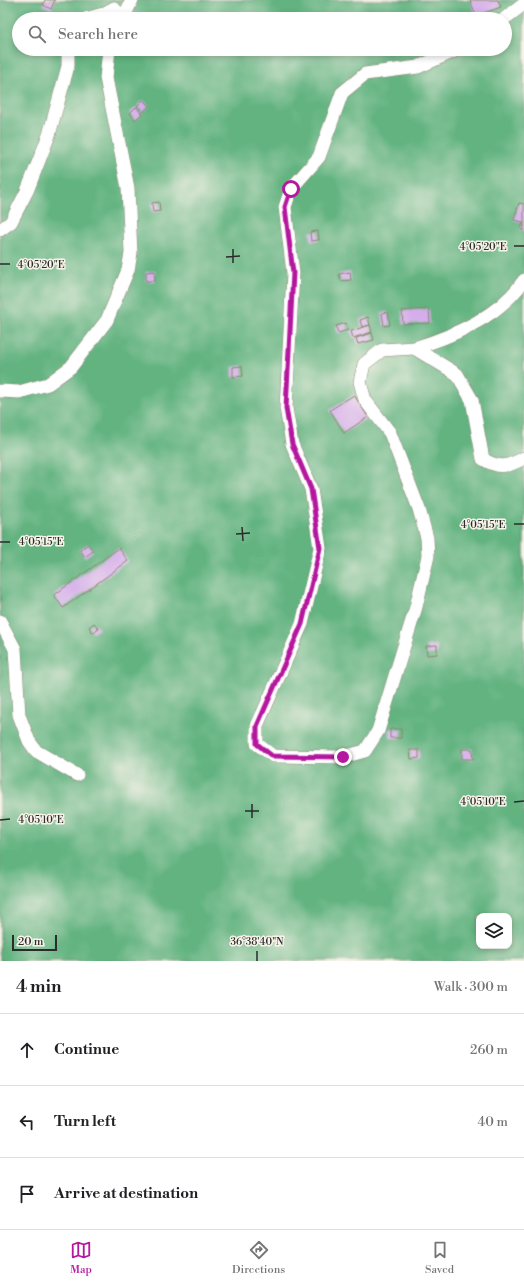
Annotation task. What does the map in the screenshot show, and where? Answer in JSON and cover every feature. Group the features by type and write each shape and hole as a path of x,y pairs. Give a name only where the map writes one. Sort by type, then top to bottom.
{"street":[{"path":"126,12 132,0"},
{"path":"512,13 524,4"},
{"path":"107,12 114,8 117,12"},
{"path":"0,230 11,222 27,191 49,135 68,66 68,56"},
{"path":"0,391 19,392 48,384 71,367 107,320 128,270 131,253 128,188 106,78 108,56"},
{"path":"443,56 418,67 364,74 342,93 319,158 291,189 285,207 293,273 286,408 292,444 311,489 320,548 302,624 257,726 257,744 272,756 343,757 365,751 378,731 416,607 428,556 427,538 419,509 390,433 365,400 360,382 364,364 382,350 414,348 436,341 480,320 501,304 524,280"},
{"path":"414,348 457,374 472,400 483,459 494,466 512,465 524,458"},
{"path":"0,621 15,649 19,715 29,741 36,751 77,775"}],"green space":[{"path":"0,0 524,0 524,961 0,961"}],"building":[{"path":"45,0 55,0 51,9 43,5"},
{"path":"470,0 498,0 501,7 487,12 474,12"},
{"path":"143,100 149,106 143,112 137,106"},
{"path":"136,107 142,114 135,120 130,113"},
{"path":"159,202 160,211 153,212 152,203"},
{"path":"519,203 524,204 524,230 521,230 523,222 514,220"},
{"path":"318,231 319,240 311,241 310,232"},
{"path":"155,271 155,281 146,281 146,272"},
{"path":"350,272 351,280 341,281 339,274"},
{"path":"429,309 430,323 403,324 402,311"},
{"path":"388,312 390,325 384,326 382,313"},
{"path":"368,317 370,325 362,327 360,320"},
{"path":"346,323 348,330 338,333 336,326"},
{"path":"370,325 372,332 353,338 351,331"},
{"path":"372,333 374,340 358,344 356,338"},
{"path":"242,366 243,376 233,377 233,367"},
{"path":"354,395 368,417 344,433 330,410"},
{"path":"88,544 93,551 85,557 80,550"},
{"path":"119,548 128,561 63,608 54,595"},
{"path":"94,623 99,629 93,633 89,627"},
{"path":"437,645 437,654 427,655 426,646"},
{"path":"390,729 401,729 401,738 390,738"},
{"path":"462,749 472,749 473,759 462,759"},
{"path":"410,750 419,750 419,758 411,759"}],"route":[{"path":"291,189 285,207 293,273 286,408 292,444 311,489 320,548 302,624 257,726 257,744 272,756 343,757"}]}
